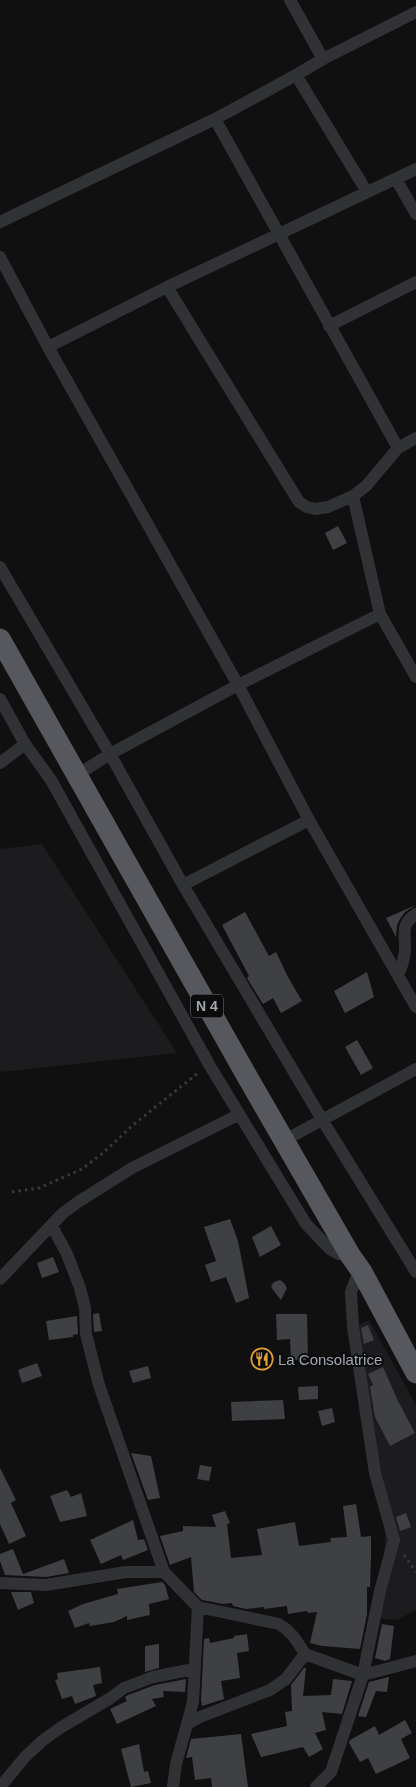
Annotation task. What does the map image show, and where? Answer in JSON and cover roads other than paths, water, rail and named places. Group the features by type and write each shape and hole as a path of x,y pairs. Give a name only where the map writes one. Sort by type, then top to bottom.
{"highway":[{"name":"N 4","path":"0,639 248,1078 356,1263 416,1373"}],"street":[{"path":"290,0 323,59"},
{"path":"0,222 215,119 296,76 323,59 416,12"},
{"path":"296,76 366,192"},
{"path":"215,119 398,448"},
{"path":"48,347 167,287 416,169"},
{"path":"396,179 416,214"},
{"path":"0,257 48,347 238,686 309,820 416,1007"},
{"path":"329,326 416,282"},
{"path":"167,287 299,502 307,507 315,509 328,507 353,496 372,480 398,448 416,438"},
{"path":"353,496 380,614 416,677"},
{"path":"0,567 110,754 183,885 322,1121 416,1272"},
{"path":"77,775 110,754 380,614"},
{"path":"0,699 25,744 51,780 238,1115 306,1224 330,1249 356,1263 356,1279 351,1292 353,1327 375,1474 394,1540 378,1600 363,1675 331,1772 316,1787"},
{"path":"0,763 25,744"},
{"path":"183,885 309,820"},
{"path":"398,975 404,962 404,929 408,920 416,914"},
{"path":"285,1140 416,1069"},
{"path":"0,1279 63,1213 78,1202 132,1168 238,1115"},
{"path":"52,1226 67,1254 80,1288 85,1308 86,1334 97,1378 164,1572 198,1607 279,1624 289,1630 305,1654 363,1675 416,1661"},
{"path":"0,1583 46,1585 114,1574 164,1572"},
{"path":"173,1787 176,1764 193,1702 198,1607"},
{"path":"187,1724 200,1717 270,1690 286,1679 305,1654"},
{"path":"0,1787 42,1741 124,1688 153,1677 194,1669"}],"place":[{"name":"La Consolatrice","path":"262,1359"}]}
